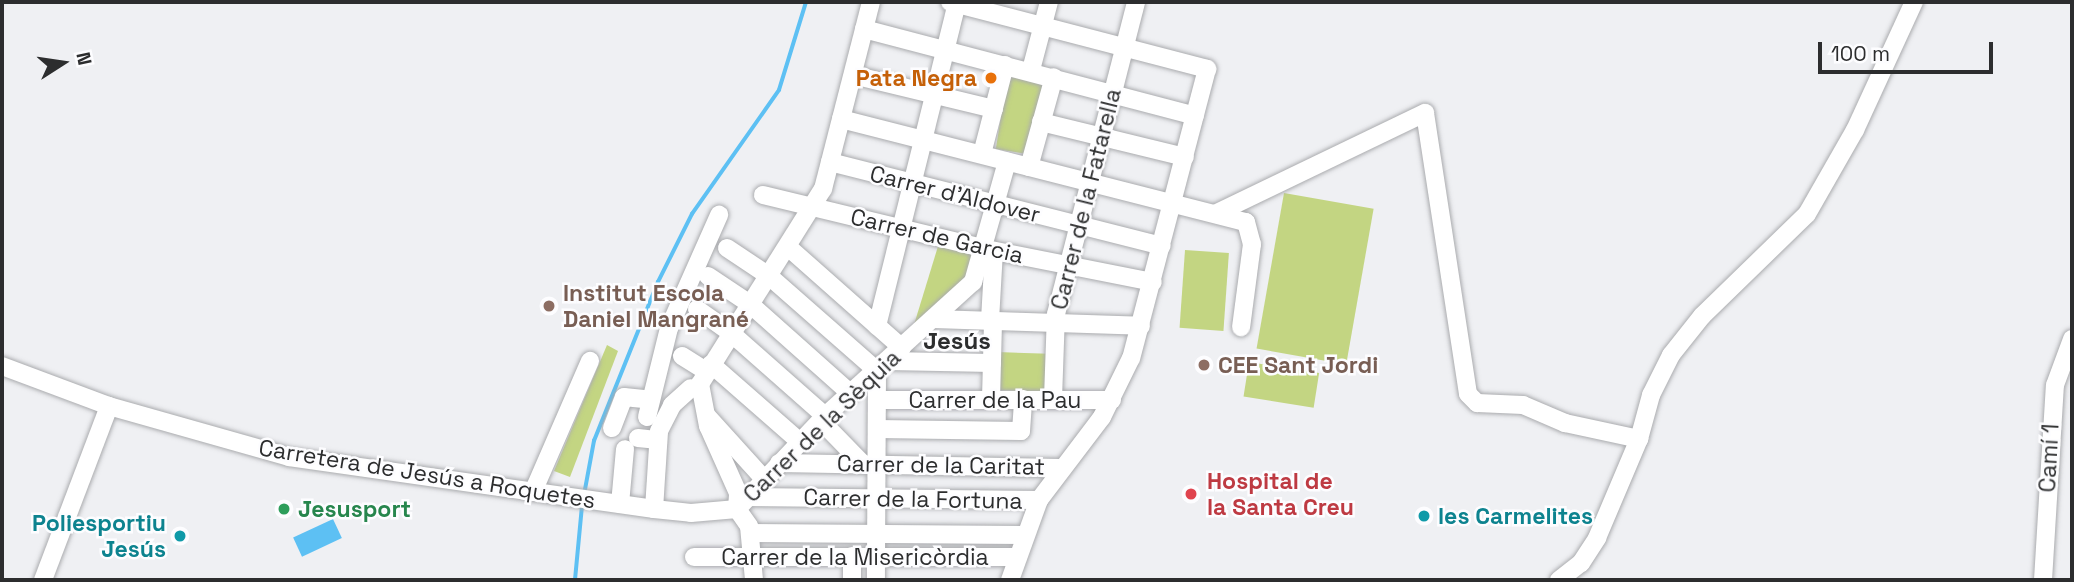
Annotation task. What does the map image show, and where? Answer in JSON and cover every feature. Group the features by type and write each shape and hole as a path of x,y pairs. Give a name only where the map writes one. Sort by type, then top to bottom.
{"street":[{"path":"754,580 750,533 742,503 705,415 700,384 708,367 814,207 830,162 871,2"},
{"path":"877,326 948,50 955,2 1207,69 1141,326 1112,400 1039,500 1015,557 1010,580"},
{"path":"1031,71 1049,2"},
{"path":"1559,580 1581,563 1597,538 1639,439 1651,395 1671,355 1702,316 1807,214 1855,130 1914,2"},
{"name":"Carrer de la Fatarella","path":"1053,399 1055,322 1125,47 1133,3"},
{"path":"864,29 1054,76 1195,116"},
{"path":"982,154 1005,65"},
{"path":"853,75 993,108"},
{"path":"1029,167 1054,76"},
{"path":"1217,214 1426,113 1468,394 1477,403 1523,405 1565,423 1639,439"},
{"path":"841,119 1246,222 1252,232 1241,327"},
{"path":"1041,122 1185,157"},
{"name":"Carrer d'Aldover","path":"830,162 1162,246"},
{"path":"991,399 990,250 1007,162"},
{"name":"Carrer de Garcia","path":"763,195 990,250 1153,282"},
{"path":"612,428 624,397 649,409 669,328 719,215"},
{"path":"788,247 902,348"},
{"path":"727,248 769,276 883,366 992,363"},
{"name":"Carrer de la Sèquia","path":"742,503 763,478 823,419 973,282 990,250"},
{"path":"708,276 750,304 851,394"},
{"path":"697,309 731,333 870,464"},
{"path":"934,319 1141,326"},
{"name":"Camí 1","path":"2043,580 2055,385 2072,339"},
{"path":"682,356 708,367 800,442"},
{"path":"533,492 590,360"},
{"name":"Carretera de Jesús a Roquetes","path":"2,366 109,406 289,457 691,513 742,503"},
{"path":"876,580 878,499 870,464 877,429 877,400 883,366"},
{"path":"620,504 640,442 672,405 691,388"},
{"path":"877,429 1021,431 1023,399"},
{"name":"Carrer de la Pau","path":"877,400 1112,400"},
{"path":"43,580 109,406"},
{"path":"705,415 763,478"},
{"path":"640,442 654,509"},
{"name":"Carrer de la Caritat","path":"779,463 1058,471"},
{"name":"Carrer de la Fortuna","path":"742,503 878,499 1039,500"},
{"path":"750,533 1023,535"},
{"path":"852,556 852,580"},
{"name":"Carrer de la Misericòrdia","path":"694,557 1015,557"}],"green space":[{"path":"1008,72 1045,78 1032,155 996,149"},
{"path":"1284,193 1374,209 1346,364 1257,349"},
{"path":"939,243 979,253 976,271 913,328"},
{"path":"1185,250 1229,253 1223,331 1180,328"},
{"path":"607,345 618,351 570,477 554,471"},
{"path":"997,352 1049,354 1048,392 996,390"},
{"path":"1249,362 1319,373 1314,408 1244,397"}],"water":[{"path":"333,519 342,538 302,557 293,538"}],"waterway":[{"path":"584,495 594,441 658,282 692,214 779,90 806,2"},
{"path":"575,580 582,506"}],"place":[{"name":"Pata Negra","path":"991,78"},
{"name":"Institut Escola Daniel Mangrané","path":"549,306"},
{"name":"CEE Sant Jordi","path":"1204,365"},
{"name":"Hospital de la Santa Creu","path":"1191,494"},
{"name":"Jesusport","path":"284,509"},
{"name":"les Carmelites","path":"1424,516"},
{"name":"Poliesportiu Jesús","path":"180,536"}],"district":[{"name":"Jesús","path":"957,341"}]}
